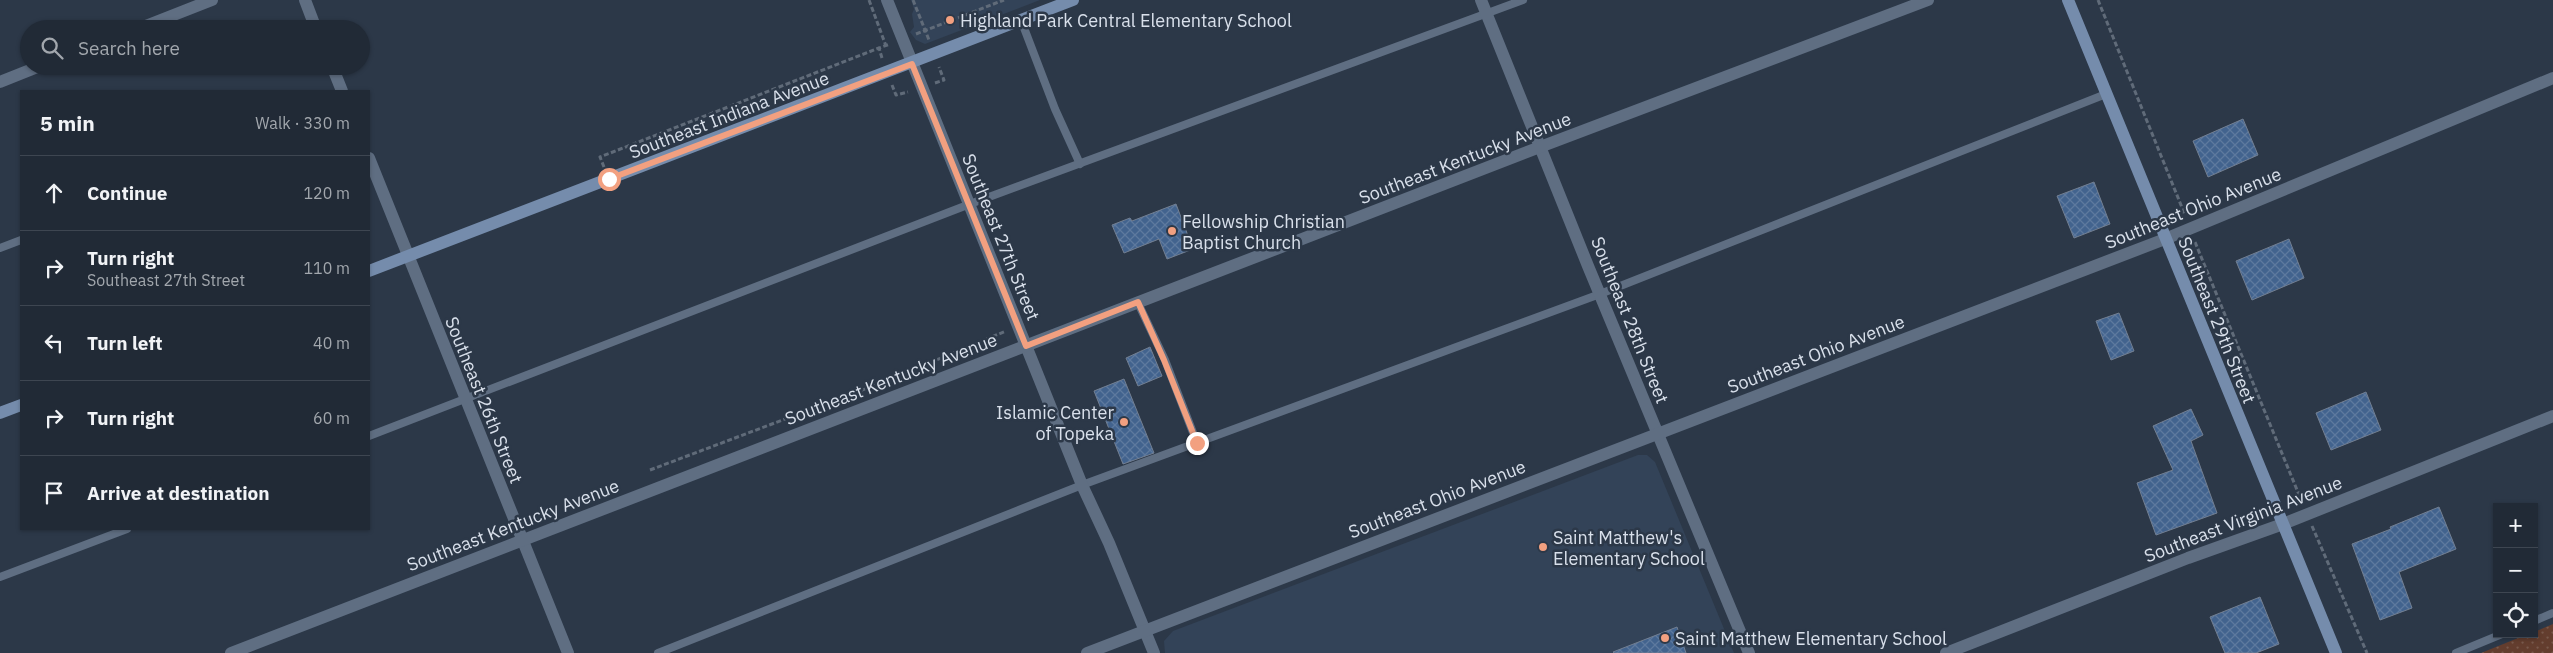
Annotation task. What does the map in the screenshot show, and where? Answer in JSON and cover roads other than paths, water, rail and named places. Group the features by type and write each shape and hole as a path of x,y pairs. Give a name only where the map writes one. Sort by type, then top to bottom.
{"street":[{"path":"161,20 212,0"},
{"path":"305,0 313,20"},
{"name":"Southeast 27th Street","path":"887,0 1082,485 1109,542 1154,653"},
{"name":"Southeast Indiana Avenue","path":"370,271 912,64 1073,0"},
{"name":"Southeast 28th Street","path":"1481,0 1600,294 1749,653"},
{"name":"Southeast Kentucky Avenue","path":"232,653 1540,147 1803,49 1928,0"},
{"name":"Southeast 29th Street","path":"2068,0 2336,653"},
{"path":"0,82 20,74"},
{"path":"336,75 342,90"},
{"name":"Southeast Ohio Avenue","path":"1087,653 1657,432 2191,229 2553,78"},
{"name":"Southeast 26th Street","path":"370,161 464,400 568,653"},
{"path":"0,413 20,405"},
{"name":"Southeast Virginia Avenue","path":"1946,653 2188,558 2283,524 2553,416"}],"lane":[{"path":"370,436 970,204 1486,12 1523,0"},
{"path":"1021,20 1055,110 1080,164"},
{"path":"658,653 1082,485 1600,294 2106,94"},
{"path":"0,248 20,240"},
{"path":"1138,302 1164,360 1197,443"},
{"path":"0,577 124,530"},
{"path":"2538,619 2553,613"},
{"path":"2456,653 2493,638"}],"place":[{"name":"Highland Park Central Elementary School","path":"950,20"},
{"name":"Fellowship Christian Baptist Church","path":"1172,231"},
{"name":"Islamic Center of Topeka","path":"1124,422"},
{"name":"Saint Matthew's Elementary School","path":"1543,547"},
{"name":"Saint Matthew Elementary School","path":"1665,638"}]}
